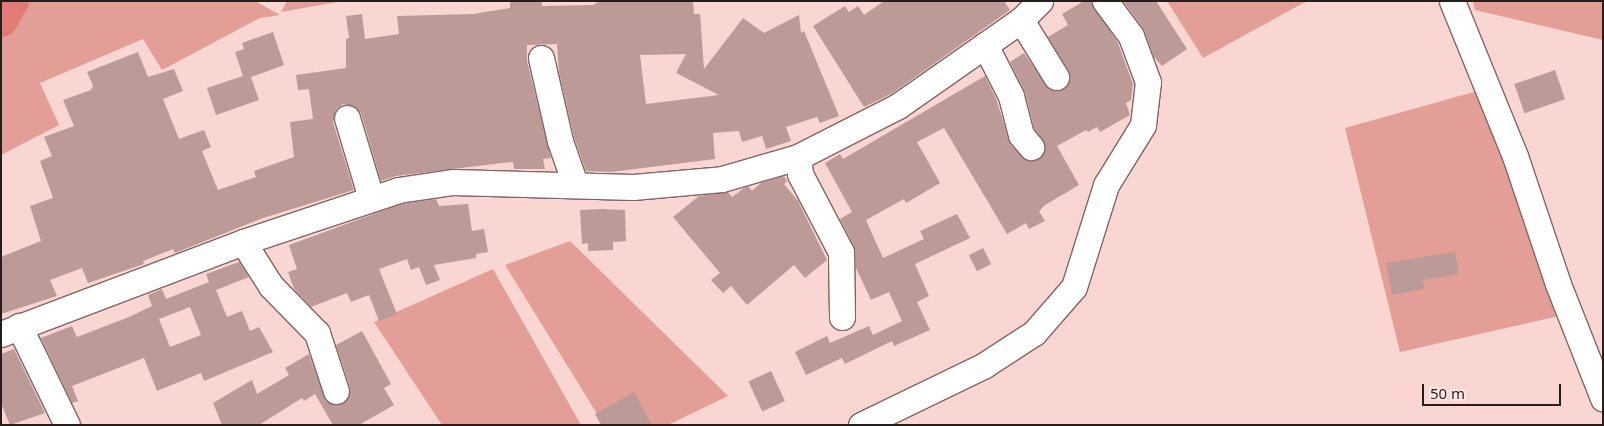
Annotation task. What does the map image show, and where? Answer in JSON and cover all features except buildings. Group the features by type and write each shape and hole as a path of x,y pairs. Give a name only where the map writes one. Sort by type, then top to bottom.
{"street":[{"path":"67,425 10,330 243,242 371,198 453,182 633,187 722,179 798,157 898,106 1021,20 1040,1"},
{"path":"861,425 983,366 1034,333 1074,287 1106,185 1144,125 1148,82 1131,36 1105,1"},
{"path":"1452,1 1515,156 1558,284 1603,398"},
{"path":"1021,20 1056,77"},
{"path":"985,45 1011,96 1021,135 1031,147"},
{"path":"541,58 560,140 575,184"},
{"path":"347,118 371,198"},
{"path":"798,157 800,174 841,252 842,317"},
{"path":"243,242 271,286 317,333 336,390"}],"shaded area":[{"path":"1,1 255,1 280,15 260,18 162,70 143,39 40,83 59,125 1,155"},
{"path":"287,1 343,1 281,12"},
{"path":"1167,1 1307,1 1203,58"},
{"path":"1473,1 1603,1 1603,40 1475,10"},
{"path":"1481,90 1559,316 1400,352 1345,128"},
{"path":"570,241 728,396 668,425 604,425 505,265"},
{"path":"493,269 581,425 442,425 374,322"}],"waterway":[{"path":"1,20 12,1"}]}
